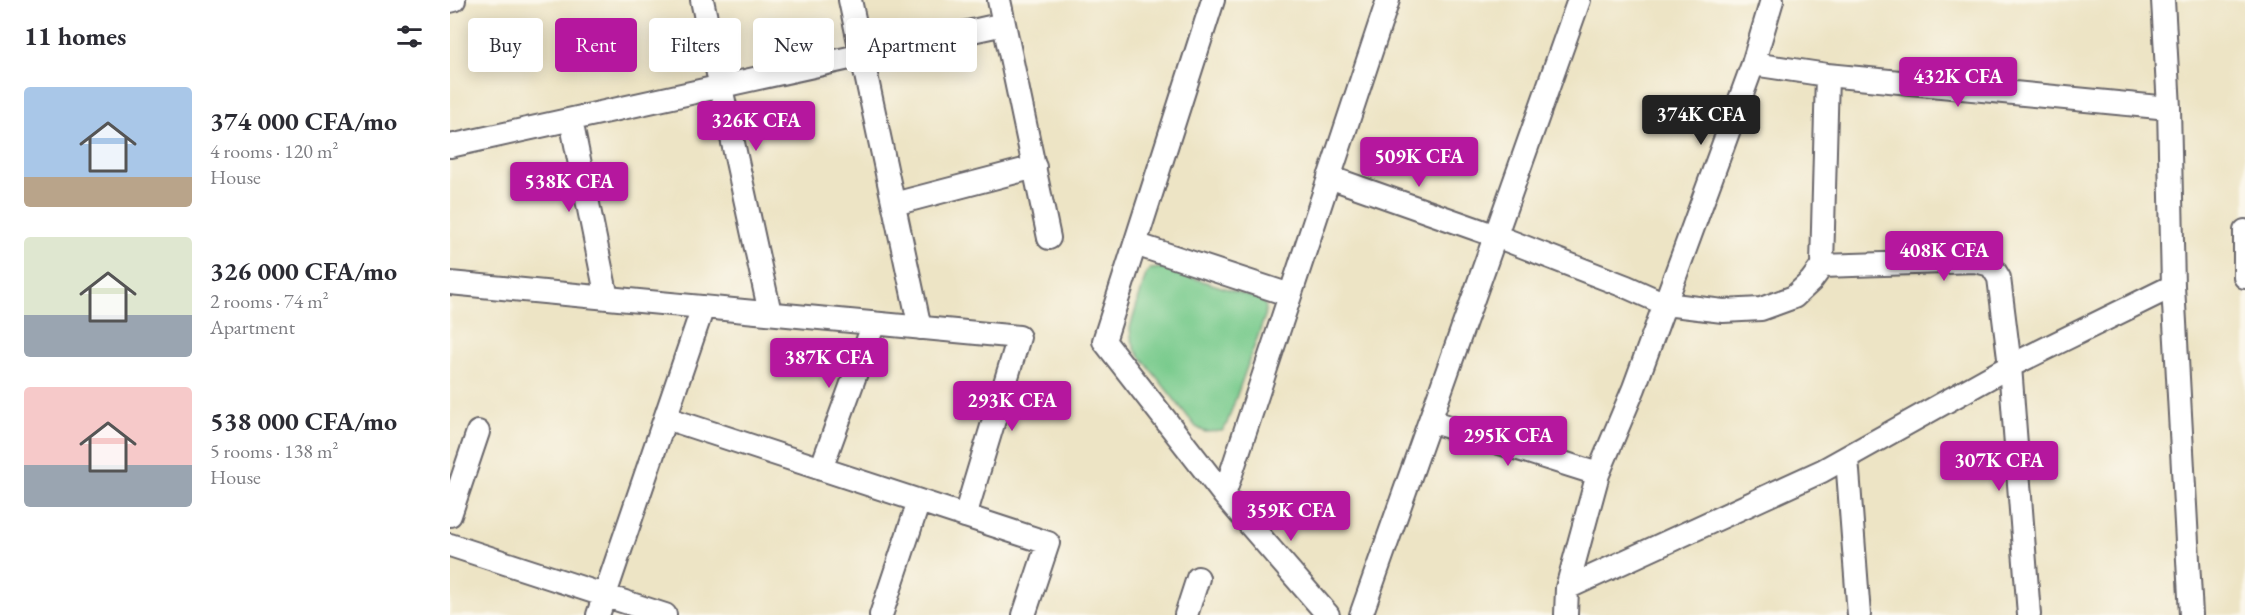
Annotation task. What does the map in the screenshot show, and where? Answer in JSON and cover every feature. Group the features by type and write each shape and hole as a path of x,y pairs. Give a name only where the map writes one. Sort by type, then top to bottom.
{"street":[{"path":"702,0 770,313"},
{"path":"850,0 854,18"},
{"path":"999,0 1049,238"},
{"path":"1213,0 1104,341 1224,495 1328,615"},
{"path":"1224,495 1388,0"},
{"path":"1361,615 1579,0"},
{"path":"1566,615 1567,588 1598,474 1634,388 1753,64 1772,0"},
{"path":"2163,0 2169,108 2173,286 2191,615"},
{"path":"977,30 1004,24"},
{"path":"450,146 846,60"},
{"path":"1753,64 1827,75 2169,108"},
{"path":"865,72 920,328"},
{"path":"1329,177 1496,236 1665,303 1723,311 1761,309 1794,297 1811,281 1822,266 1827,75"},
{"path":"571,120 607,298"},
{"path":"894,204 1035,167"},
{"path":"2245,231 2245,277"},
{"path":"1135,244 1290,295"},
{"path":"1822,266 1976,261 1991,265 1999,278 2010,366 2029,615"},
{"path":"450,283 1019,337 965,516"},
{"path":"1567,588 1847,458 2010,366 2173,286"},
{"path":"601,605 704,307"},
{"path":"821,469 874,323"},
{"path":"666,418 1048,543 1024,615"},
{"path":"1430,421 1598,474"},
{"path":"450,515 478,432"},
{"path":"1847,458 1859,615"},
{"path":"880,615 919,501"},
{"path":"450,545 601,605 665,615"},
{"path":"1185,615 1198,578"}],"green space":[{"path":"1162,268 1262,300 1266,307 1265,316 1226,426 1222,431 1205,432 1196,427 1136,351 1130,328 1146,274 1150,269"}]}
